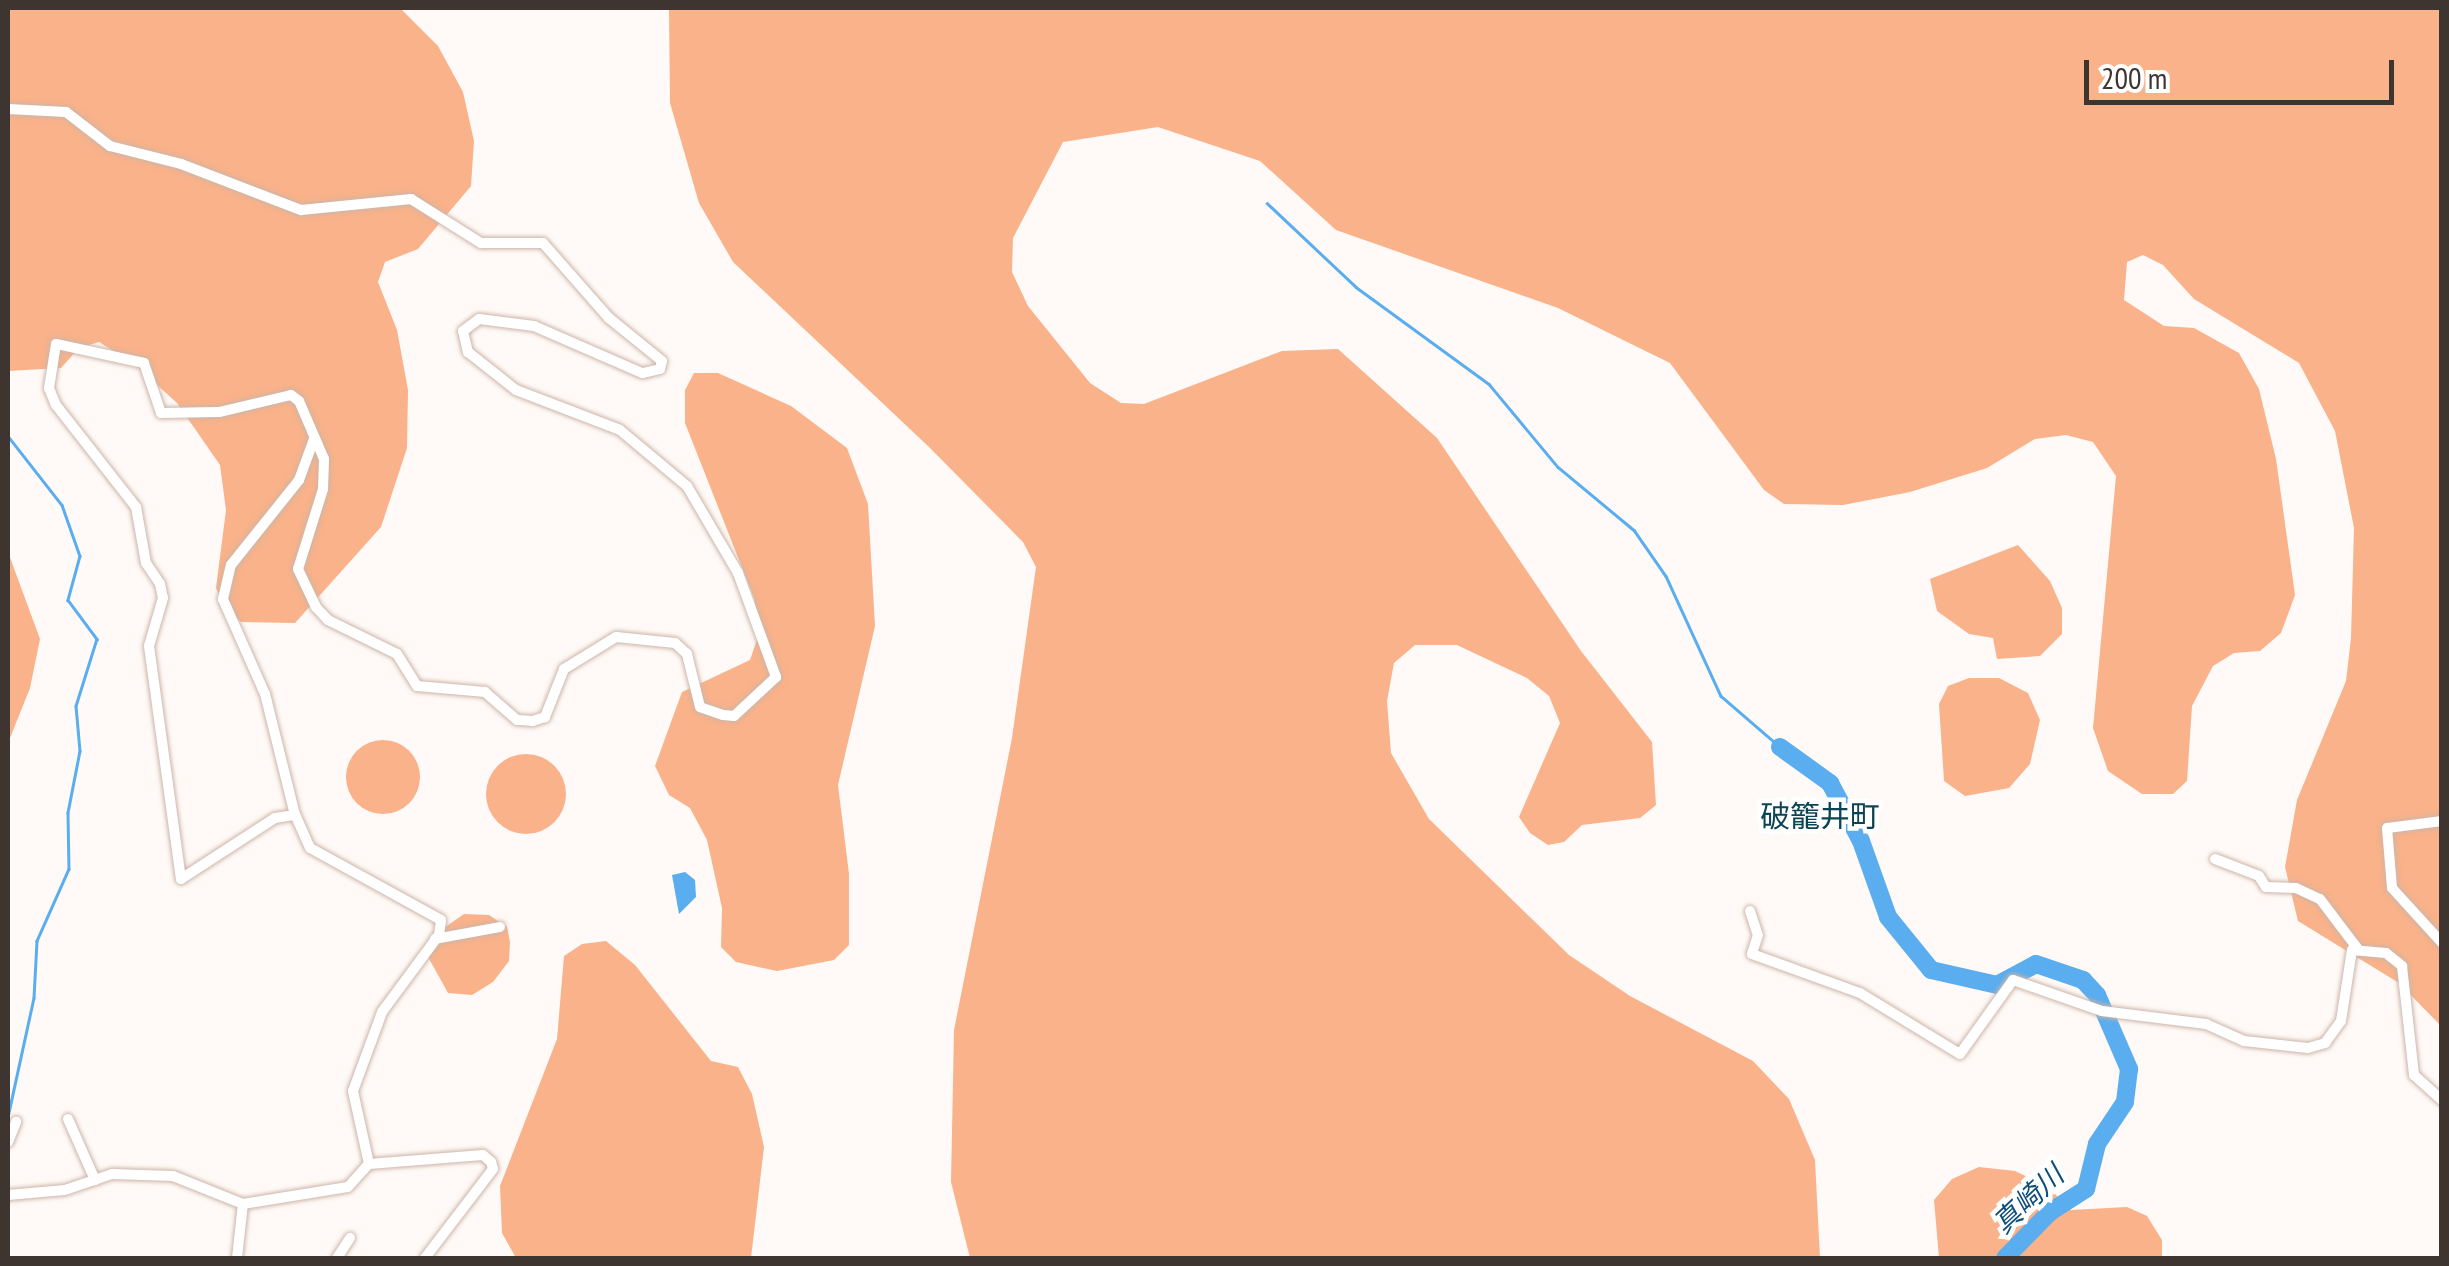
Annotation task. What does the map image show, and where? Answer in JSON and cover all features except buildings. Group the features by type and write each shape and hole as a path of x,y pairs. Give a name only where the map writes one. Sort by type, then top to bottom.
{"street":[{"path":"8,108 66,112 110,146 181,164 301,210 412,199 481,243 543,243 609,318 656,350 660,369 642,373 534,326 479,320 463,331 468,352 516,390 620,430 688,486 738,573 776,676 734,716 700,708 688,654 675,643 616,638 564,669 544,717 533,721 517,720 486,692 417,686 397,654 328,620 298,568 323,490 322,443 314,439 291,395 219,412 162,413 144,363 56,344 50,358 56,404 136,508 146,564 160,584 149,646 182,879 244,835 295,815"},
{"path":"314,439 299,480 224,578 228,618 283,747 295,815 310,848 327,861 434,911 441,920 435,940 382,1012 352,1091 370,1164"},
{"path":"2442,821 2386,828 2396,897 2434,928 2442,943"},
{"path":"2215,860 2259,876 2266,888 2296,888 2320,899 2358,949 2386,953 2402,966 2414,1075 2442,1100"},
{"path":"1750,911 1758,935 1752,954 1860,993 1960,1054 2013,980 2102,1011 2206,1024 2244,1041 2308,1048 2325,1043 2341,1022 2347,966 2358,949"},
{"path":"435,940 500,927"},
{"path":"68,1119 95,1180"},
{"path":"8,1142 16,1122"},
{"path":"8,1195 112,1174 173,1176 243,1204 348,1188 370,1164 484,1154 493,1169 425,1258"},
{"path":"237,1258 243,1204"},
{"path":"337,1258 350,1238"}],"shaded area":[{"path":"8,8 400,8 438,46 463,92 474,141 471,186 418,249 385,262 378,282 397,330 408,390 407,448 381,527 295,623 241,622 227,611 216,588 226,510 220,465 177,403 133,363 99,342 79,348 61,368 8,371"},
{"path":"669,8 2441,8 2441,1026 2399,983 2298,921 2285,867 2297,800 2346,681 2351,638 2354,528 2335,431 2299,363 2194,299 2163,265 2143,255 2127,262 2124,300 2164,326 2194,328 2239,353 2259,389 2276,459 2295,595 2281,633 2260,651 2234,653 2213,666 2192,706 2187,781 2173,794 2142,794 2108,771 2093,728 2116,476 2093,442 2066,435 2035,439 1987,468 1910,492 1843,505 1784,504 1764,490 1670,363 1558,308 1336,230 1260,161 1158,127 1063,142 1013,238 1012,272 1028,306 1090,383 1121,403 1144,404 1282,351 1338,349 1437,438 1581,651 1652,742 1656,805 1640,818 1582,825 1564,842 1548,845 1530,833 1519,817 1560,723 1549,696 1527,678 1457,645 1415,645 1394,663 1387,701 1391,753 1429,819 1569,955 1630,996 1753,1061 1789,1099 1815,1160 1820,1258 970,1258 951,1182 954,1030 1012,738 1036,567 1023,542 929,447 733,262 699,203 670,103"},
{"path":"694,373 718,373 791,406 847,448 868,504 875,626 838,785 849,874 849,945 834,960 777,971 736,962 721,947 722,908 707,840 690,808 669,795 655,766 682,692 750,660 760,631 754,598 685,423 685,390"},
{"path":"2018,545 2050,581 2062,608 2062,634 2040,656 1997,659 1993,638 1969,634 1937,611 1930,579"},
{"path":"8,552 40,639 30,688 8,743"},
{"path":"1969,678 1999,678 2028,693 2040,720 2030,764 2009,788 1965,796 1944,781 1939,704 1948,686"},
{"path":"383,740 409,751 420,777 409,803 383,814 357,803 346,777 357,751"},
{"path":"518,754 534,754 555,765 566,794 555,823 534,834 518,834 504,828 492,816 486,802 486,786 492,772 504,760"},
{"path":"464,914 489,915 507,927 510,942 509,961 493,982 472,995 448,993 427,955 431,937"},
{"path":"606,941 635,965 711,1061 738,1067 752,1094 764,1147 751,1258 516,1258 502,1233 500,1186 557,1039 564,956 582,944"},
{"path":"1979,1167 2015,1171 2047,1186 2071,1210 2127,1207 2147,1216 2162,1240 2162,1258 1939,1258 1934,1200 1952,1179"}],"water":[{"path":"685,872 695,880 696,897 679,914 672,875"}],"waterway":[{"path":"1267,203 1356,287 1489,384 1558,467 1634,530 1666,576 1721,696 1780,747"},
{"path":"8,436 62,505 80,556 68,600 97,639 76,706 80,751 68,813 69,869 37,941 34,998 8,1117"},
{"name":"真崎川","path":"1780,747 1830,783 1861,841 1888,917 1931,970 1997,985 2036,964 2083,980 2097,995 2129,1069 2125,1102 2097,1144 2086,1189 2050,1212 2005,1258"}],"district":[{"name":"破籠井町","path":"1820,816"}]}
